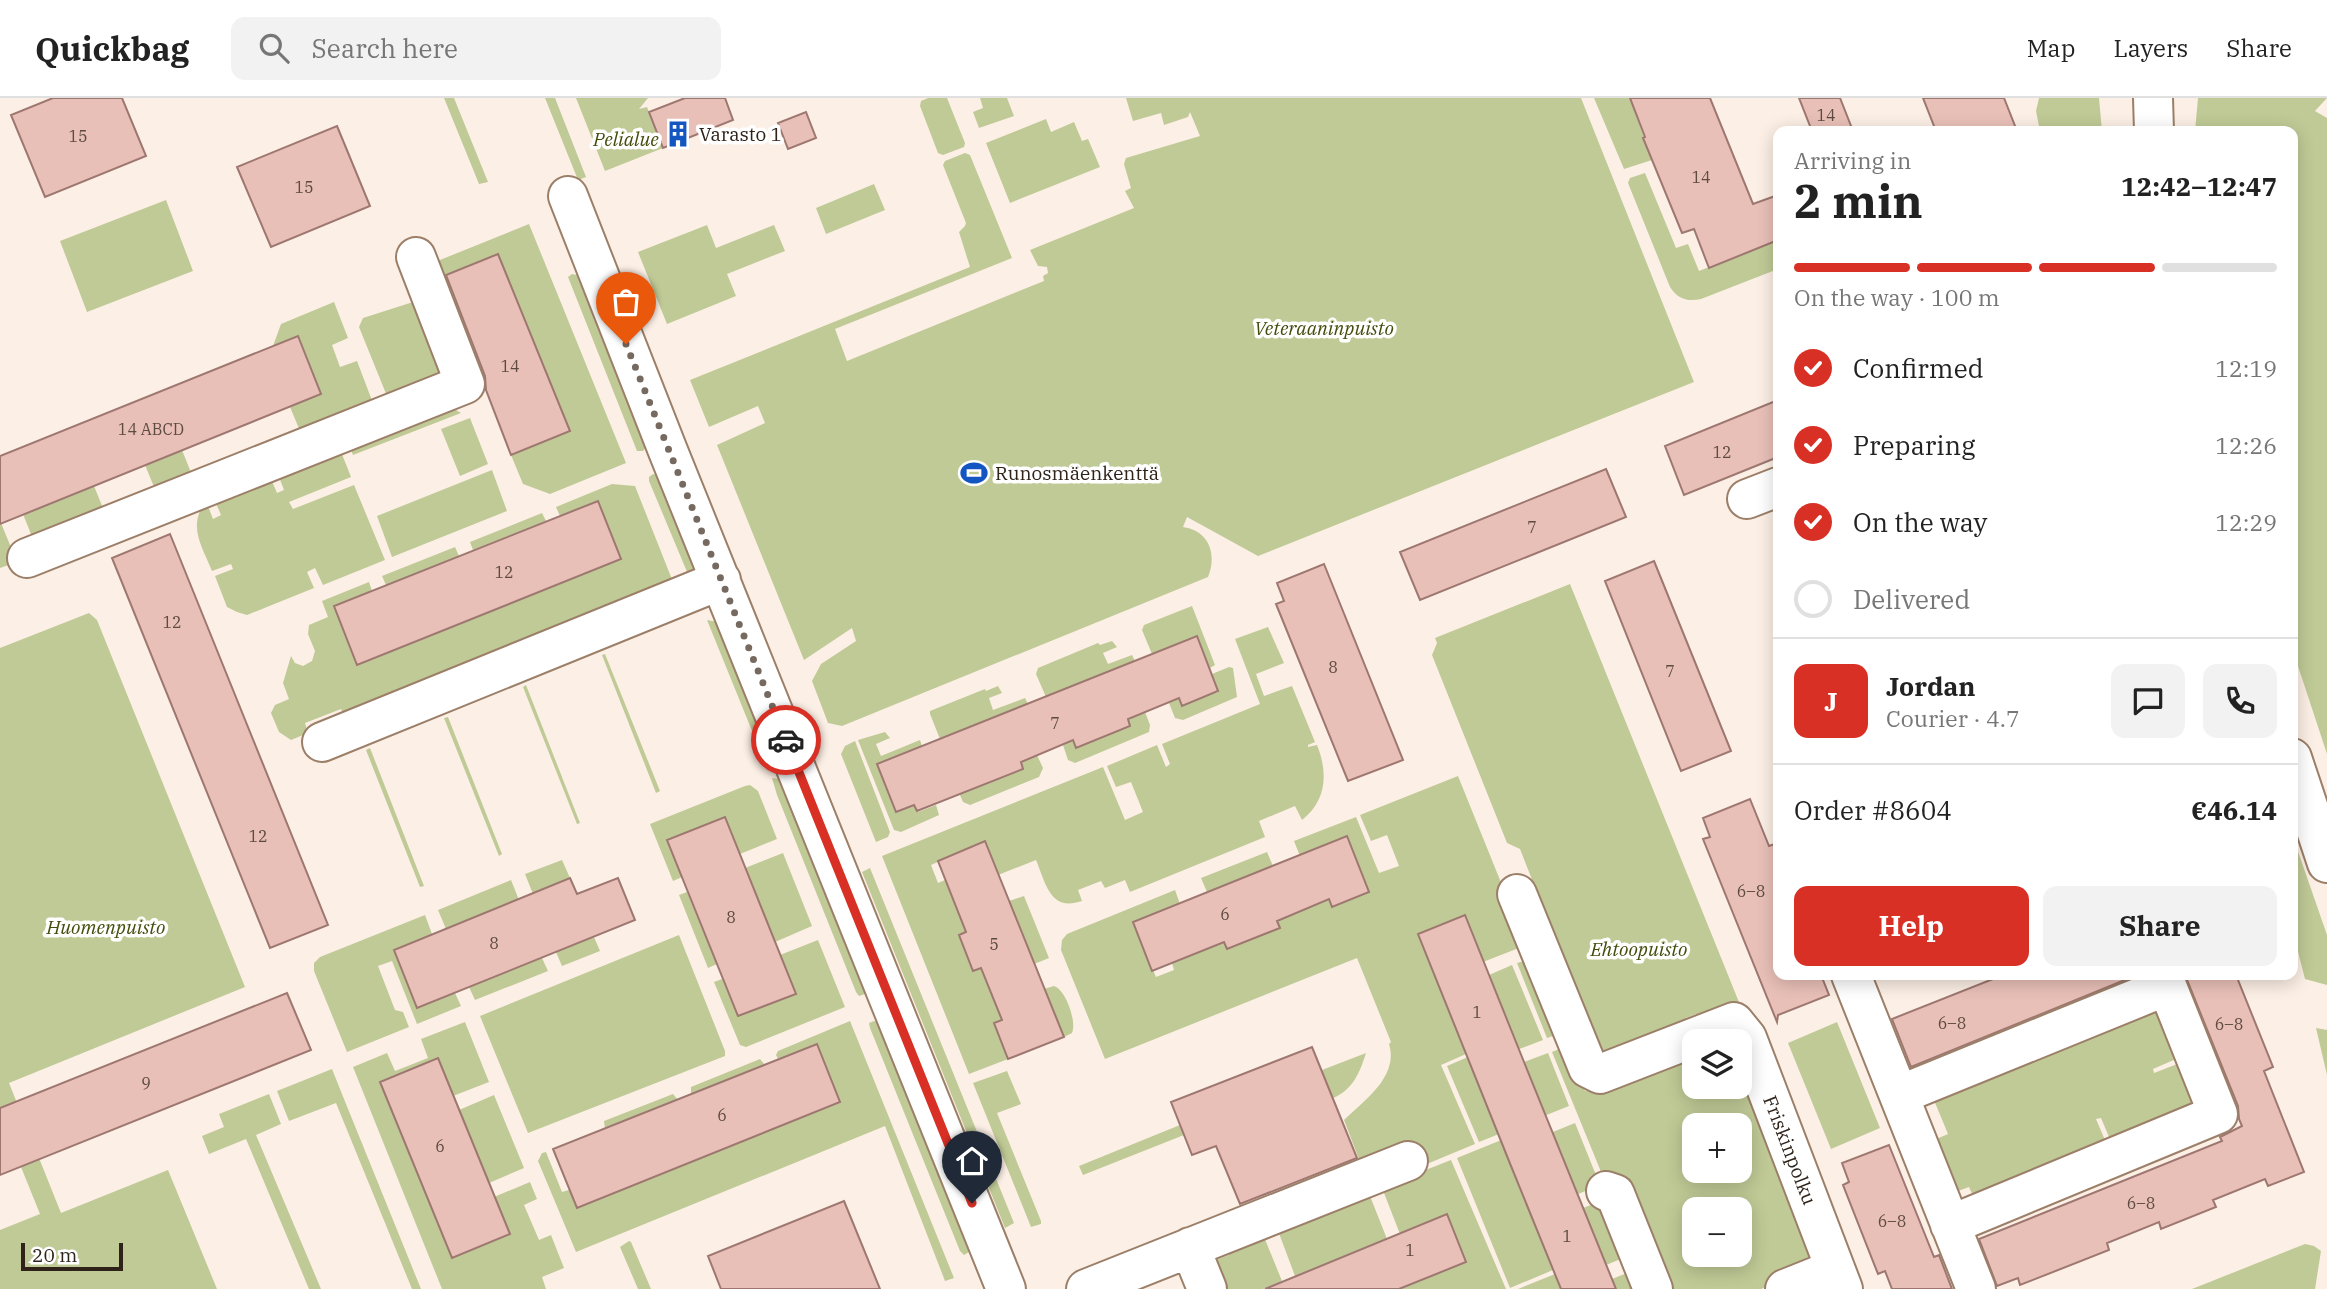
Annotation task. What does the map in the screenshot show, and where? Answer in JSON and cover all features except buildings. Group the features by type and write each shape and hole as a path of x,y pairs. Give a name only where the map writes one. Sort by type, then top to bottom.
{"street":[{"path":"2152,98 2154,126"},
{"path":"568,196 1006,1289"},
{"path":"27,558 465,384 416,257"},
{"path":"322,742 721,580"},
{"path":"2298,776 2327,863"},
{"name":"Friskinpolku","path":"1517,894 1588,1068 1600,1074 1734,1022 1747,1038 1839,1279"},
{"path":"1853,980 1976,1289"},
{"path":"1899,1096 2167,986 2204,1078 2218,1114 1950,1225"},
{"path":"1086,1289 1408,1161"},
{"path":"1606,1191 1615,1194 1653,1289"},
{"path":"1191,1247 1208,1289"},
{"path":"1785,1289 1839,1279"}],"green space":[{"path":"444,98 454,98 488,182 479,184"},
{"path":"545,98 555,98 586,177 578,180"},
{"name":"Pelialue","path":"576,98 648,98 639,109 647,107 663,148 605,171"},
{"path":"928,98 947,98 965,143 964,147 943,155 938,153 920,106 921,101"},
{"path":"980,98 1007,98 1014,116 979,128 973,112 983,108"},
{"name":"Veteraaninpuisto","path":"1126,98 1581,98 1694,382 1258,556 1187,517 1183,527 1200,533 1209,545 1212,560 1208,577 842,726 828,723 812,681 821,664 856,641 852,628 804,660 717,445 765,423 758,406 709,427 690,380 970,267 959,232 966,223 943,165 945,161 965,153 970,155 1012,258 835,329 847,361 1044,281 1043,276 1048,273 1047,267 1038,266 1030,250 1134,208 1125,191 1131,188 1124,164 1126,158 1200,136 1190,112 1188,117 1164,125 1161,113 1133,121"},
{"path":"1594,98 1630,98 1652,160 1624,169"},
{"path":"2039,98 2099,98 2102,126 2039,126 2036,111"},
{"path":"2198,98 2327,98 2315,111 2327,118 2327,754 2298,666 2298,126 2195,126"},
{"path":"1046,119 1051,132 1074,122 1082,141 1088,139 1100,167 1010,203 986,143"},
{"path":"1645,173 1676,248 1688,244 1699,271 1773,242 1773,271 1701,299 1687,300 1680,297 1670,287 1628,183 1630,178"},
{"path":"874,184 885,210 826,234 816,208"},
{"path":"166,200 193,271 87,312 60,241"},
{"path":"529,224 626,463 550,494 523,484 511,455 569,431 498,254 440,278 436,264"},
{"path":"707,225 716,248 774,225 785,251 727,274 736,296 667,324 638,252"},
{"path":"577,275 647,446 643,451 637,451 568,277"},
{"path":"334,302 348,338 332,345 340,367 357,361 376,411 303,438 290,407 321,393 298,336 273,346 281,324"},
{"path":"413,302 442,361 435,382 391,406 359,327 363,318"},
{"path":"451,407 461,413 353,455 347,440"},
{"path":"470,418 488,464 460,476 441,429"},
{"path":"338,444 351,477 289,502 293,509 354,485 385,560 323,585 315,568 307,572 314,588 247,615 227,607 215,576 233,569 231,564 212,571 198,536 200,510 206,501 213,519 221,515 212,494 268,472 277,493 284,490 276,469"},
{"path":"182,450 196,485 159,499 145,465"},
{"path":"492,470 507,511 392,557 377,516"},
{"path":"653,474 658,475 699,577 690,579 649,481"},
{"path":"612,484 635,486 677,592 347,723 341,709 305,723 308,733 291,740 279,732 271,713 275,705 289,699 283,683 291,656 295,663 303,666 312,661 315,651 308,634 309,625 328,617 322,601 369,582 372,591 334,607 357,664 621,559 598,501 560,516 556,507"},
{"path":"94,486 107,518 36,547 23,514"},
{"path":"542,513 546,521 473,550 470,542"},
{"path":"0,524 17,562 0,568"},
{"path":"455,547 459,556 386,585 382,576"},
{"name":"Ehtoopuisto","path":"1570,584 1745,1017 1706,1024 1696,1014 1686,1018 1695,1028 1682,1029 1682,1033 1604,1063 1520,849 1507,843 1432,655 1437,643 1435,638"},
{"path":"1192,606 1215,665 1210,668 1197,636 1152,654 1142,630 1144,625"},
{"name":"Huomenpuisto","path":"89,613 97,620 245,987 9,1083 61,1213 168,1170 217,1289 0,1289 0,1230 40,1214 0,1115 0,648"},
{"path":"707,620 717,622 768,751 761,753"},
{"path":"1268,627 1284,663 1256,674 1264,696 1292,686 1315,742 1308,747 1317,745 1323,765 1321,795 1302,820 1295,806 1259,821 1265,837 1130,892 1125,880 1105,888 1101,881 1078,890 1082,901 1071,903 1063,903 1051,894 1036,860 998,875 985,841 931,865 938,883 945,880 966,932 959,935 973,971 981,968 1002,1020 994,1023 1008,1059 969,1074 882,856 1103,767 1125,820 1143,812 1131,782 1116,787 1107,766 1157,745 1166,767 1170,764 1162,744 1260,704 1235,639"},
{"path":"1112,641 1117,647 1103,653 1108,664 1132,655 1135,661 1046,697 1036,674 1038,668 1098,643 1100,645"},
{"path":"605,654 660,791 656,793 602,655"},
{"path":"1233,668 1237,697 1183,720 1175,718 1169,703 1179,699 1182,705 1218,692 1212,674"},
{"path":"526,685 580,823 577,824 523,687"},
{"path":"998,686 1002,693 989,698 993,710 1025,698 1028,704 940,739 930,711"},
{"path":"1145,712 1150,725 1149,732 1075,763 1068,760 1063,745 1073,740 1077,747 1130,726 1128,719"},
{"path":"448,717 502,854 499,856 444,718"},
{"path":"885,732 890,738 876,744 881,756 920,740 922,746 877,765 896,812 914,805 918,812 936,805 939,815 901,832 894,830 858,740"},
{"path":"855,741 890,832 888,837 876,842 841,754 845,746"},
{"path":"370,748 424,886 420,887 366,750"},
{"path":"1037,755 1043,768 1039,777 970,805 963,802 957,788 971,790 1023,769 1021,762"},
{"path":"1458,776 1525,942 1524,946 1483,962 1465,915 1418,934 1466,1054 1441,1065 1475,1144 1422,1166 1360,1162 1344,1120 1370,1096 1385,1077 1391,1056 1391,1042 1357,958 1105,1059 1061,950 1062,940 1067,934 1175,890 1180,904 1133,923 1156,977 1174,970 1172,963 1224,942 1227,949 1280,928 1277,921 1329,899 1368,892 1300,856 1294,841 1356,817 1379,873 1399,866 1387,835 1371,841 1360,815"},
{"path":"772,778 782,779 867,989 865,994 859,996 856,992"},
{"path":"750,785 758,791 777,839 740,854 724,817 667,840 682,877 673,881 650,824"},
{"path":"2298,851 2327,935 2327,985 2305,979 2298,952"},
{"path":"1267,852 1273,866 1207,892 1201,878"},
{"path":"783,853 812,926 775,942 745,868"},
{"path":"562,860 570,878 533,894 525,874"},
{"path":"870,868 1014,1223 1005,1228 862,872"},
{"path":"511,880 519,900 446,929 438,910"},
{"path":"687,892 717,964 708,968 679,895"},
{"path":"1024,896 1049,958 1034,964 1009,901"},
{"path":"425,915 432,934 394,950 417,1008 455,993 461,1006 417,1024 392,961 378,966 395,1010 403,1012 409,1027 347,1052 314,971 314,963 320,957"},
{"path":"679,935 725,1056 528,1133 480,1016"},
{"path":"594,937 600,951 562,966 556,952"},
{"path":"818,940 845,1007 746,1047 740,1045 714,982 722,979 738,1016 795,994 780,955"},
{"path":"542,958 548,971 475,1000 469,987"},
{"path":"1528,960 1559,1034 1547,1038 1517,963"},
{"path":"1512,965 1543,1040 1519,1049 1489,975"},
{"path":"1054,986 1063,993 1072,1014 1072,1033 1064,1037 1044,989"},
{"path":"2158,996 2183,1056 2153,1069 2154,1073 2185,1061 2202,1101 2112,1144 2101,1118 2096,1119 2107,1145 1974,1198 1969,1187 1947,1195 1927,1143 1948,1134 1931,1093 2012,1055 2018,1068 2021,1066 2016,1054 2125,1012 2130,1022 2134,1021 2129,1007"},
{"path":"850,1021 954,1278 945,1281 885,1126 576,1252 538,1161 542,1153 546,1152 562,1192 569,1190 577,1207 840,1102 817,1044 778,1059 776,1055 778,1051"},
{"path":"465,1022 489,1082 453,1096 438,1058 380,1082 452,1257 509,1235 494,1197 530,1182 537,1199 524,1205 539,1240 551,1235 564,1268 542,1277 546,1289 442,1289 353,1067 387,1053 395,1071 428,1058 421,1039"},
{"path":"879,1022 971,1248 964,1255 960,1251 870,1028 869,1023"},
{"path":"1837,1022 1880,1128 1831,1149 1788,1043"},
{"path":"2316,1028 2327,1030 2327,1075"},
{"path":"1568,1048 1585,1091 1682,1052 1682,1099 1752,1099 1752,1088 1816,1261 1806,1250 1813,1268 1761,1289 1664,1289 1606,1184 1552,1052"},
{"path":"1366,1053 1351,1085 1333,1098 1322,1070"},
{"path":"1548,1053 1569,1106 1479,1142 1447,1066 1468,1057 1524,1062"},
{"path":"760,1059 765,1065 691,1094 691,1087"},
{"path":"332,1069 421,1289 412,1289 336,1103 289,1121 277,1091"},
{"path":"1007,1071 1021,1104 997,1113 1041,1221 1041,1224 1031,1227 973,1083"},
{"path":"269,1094 281,1124 256,1135 321,1289 309,1289 246,1139 209,1154 202,1136 224,1127 219,1114"},
{"path":"673,1094 678,1100 605,1129 604,1121"},
{"path":"494,1095 524,1168 489,1183 459,1110"},
{"path":"1543,1123 1548,1134 1575,1123 1600,1185 1578,1194 1558,1147 1511,1167 1553,1270 1510,1288 1457,1158"},
{"path":"1180,1125 1184,1135 1083,1175 1079,1166"},
{"path":"1451,1160 1506,1289 1399,1289 1466,1261 1447,1215 1400,1234 1384,1193 1385,1186"},
{"path":"1368,1191 1387,1239 1295,1276 1277,1228"},
{"path":"1604,1200 1628,1256 1606,1265 1583,1208"},
{"path":"1262,1232 1282,1281 1263,1289 1216,1289 1206,1264 1229,1255 1224,1242"},
{"path":"629,1241 651,1289 638,1289 620,1247"},
{"path":"2305,1244 2321,1251 2315,1289 2192,1289"},
{"path":"1632,1271 1645,1289 1616,1289 1612,1279"},
{"path":"1555,1274 1561,1289 1518,1289"}],"way so far":[{"path":"626,344 786,740"}],"place":[{"name":"Varasto 1","path":"678,134"},
{"name":"Runosmäenkenttä","path":"974,473"}],"route":[{"path":"786,740 972,1203"}]}
